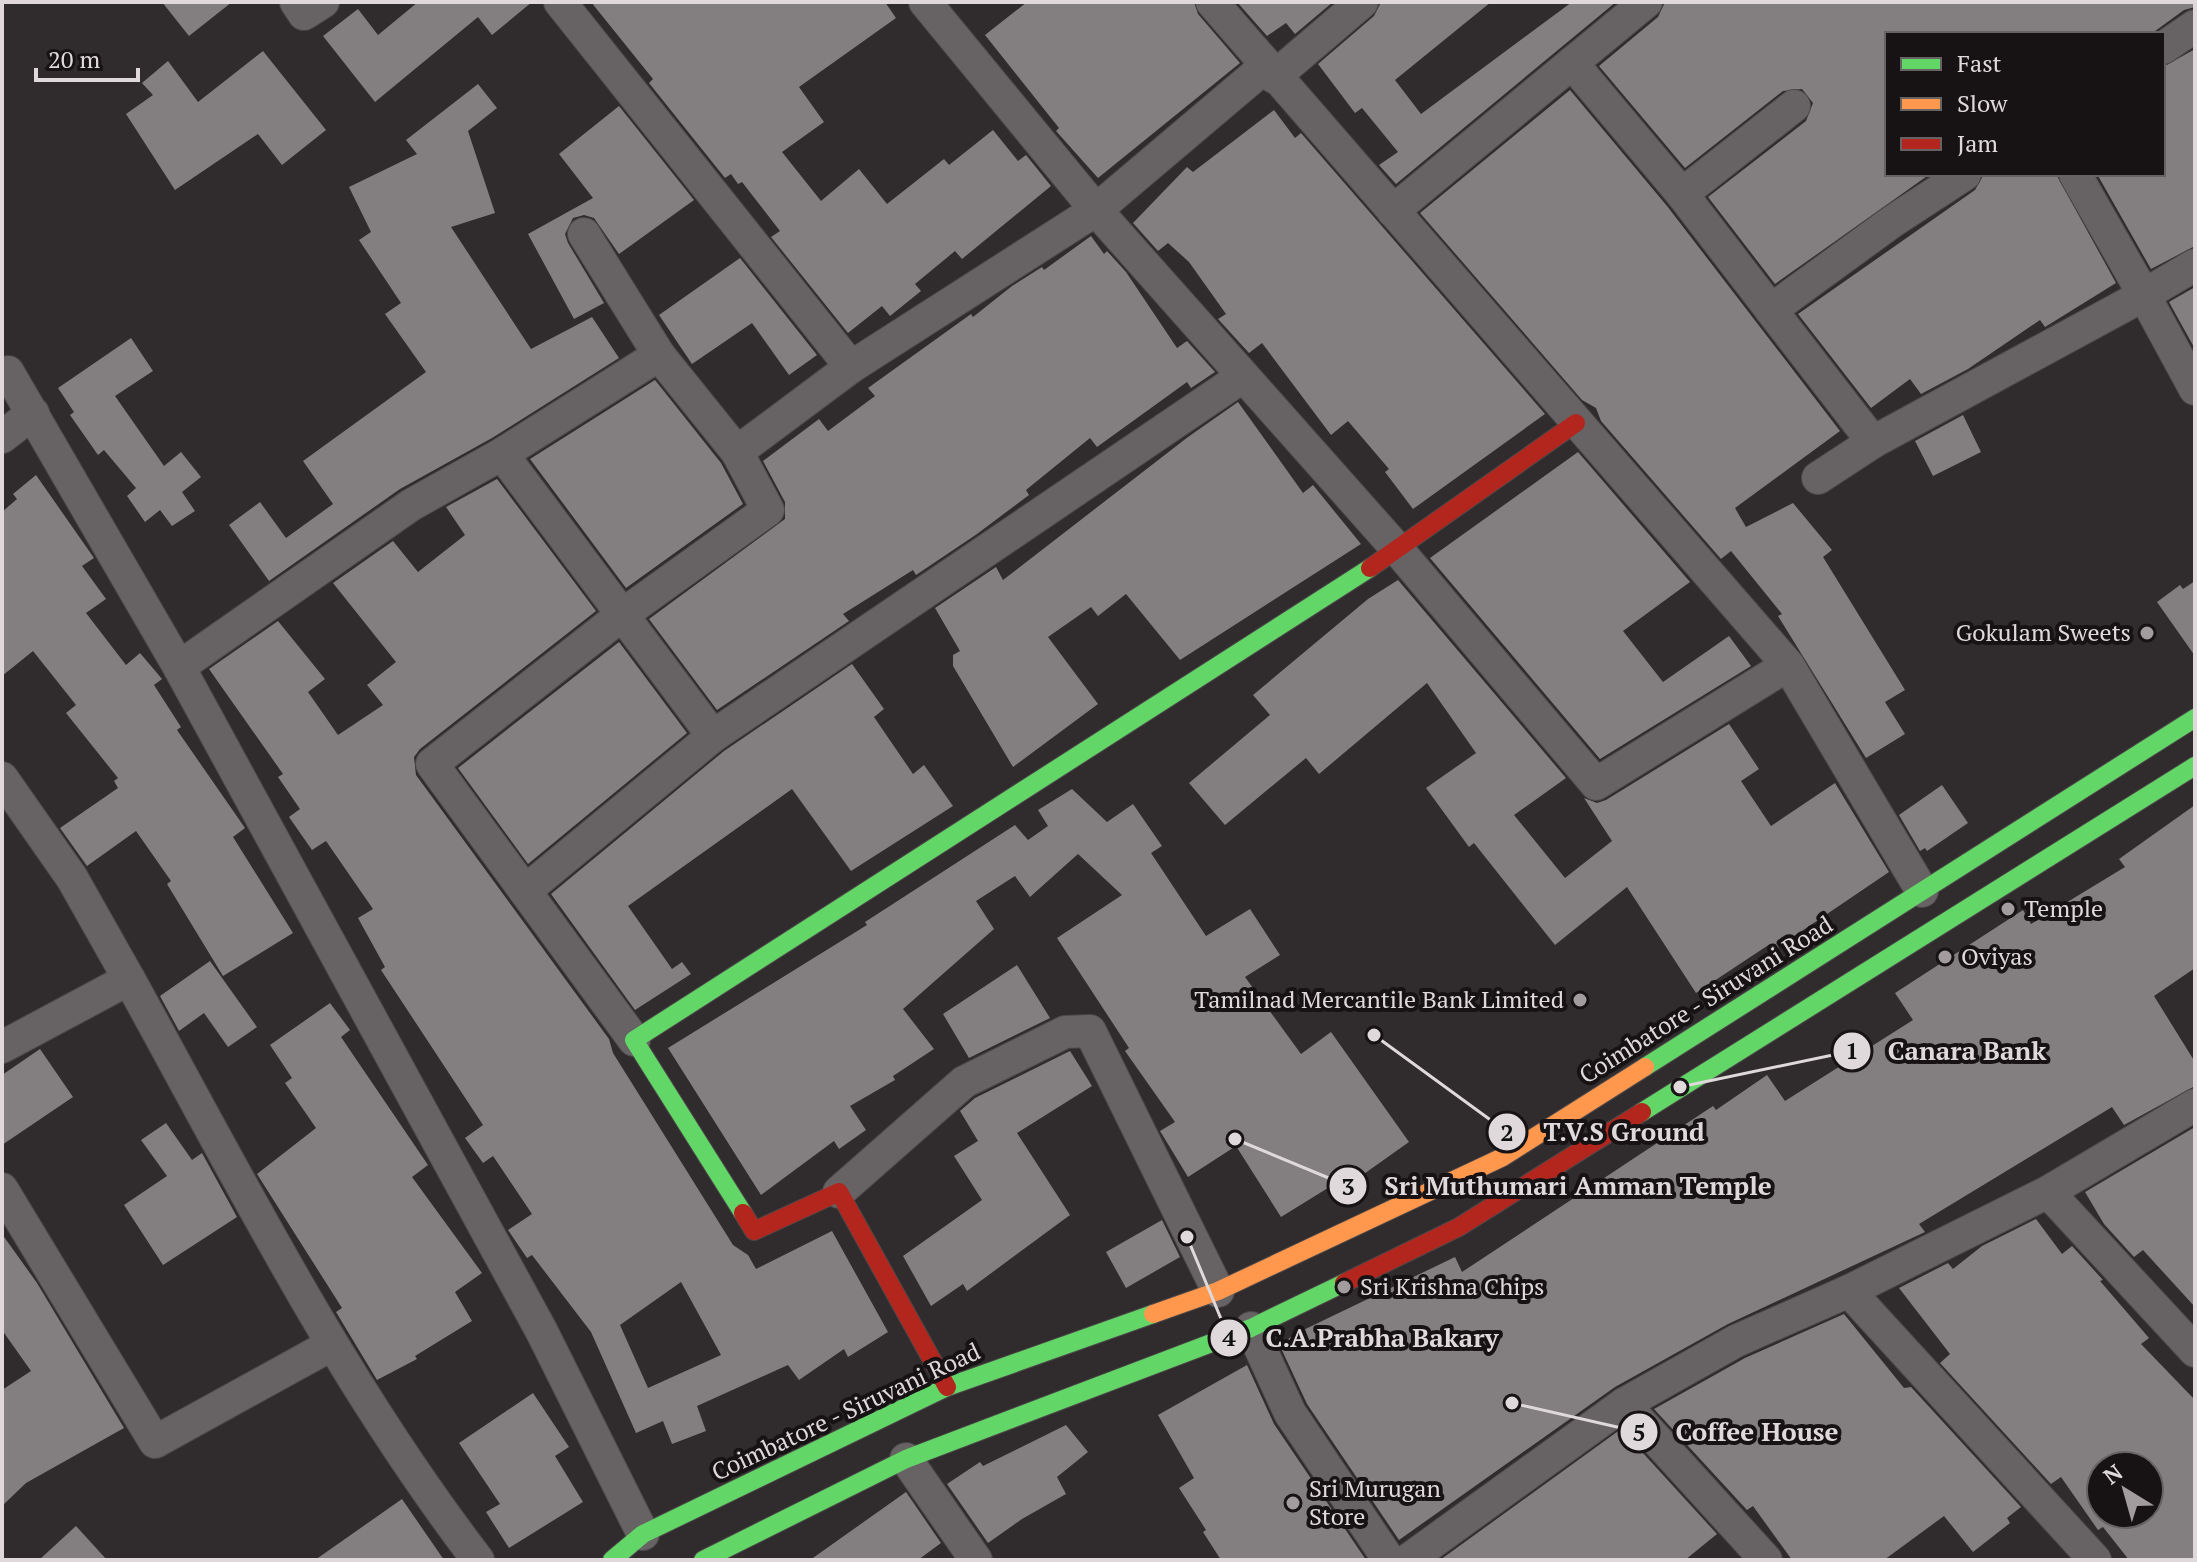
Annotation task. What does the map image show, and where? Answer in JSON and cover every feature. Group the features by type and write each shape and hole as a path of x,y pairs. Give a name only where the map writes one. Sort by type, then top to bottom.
{"main road":[{"path":"947,1387 839,1192 754,1231 634,1040 1398,550 1576,423"},
{"name":"Coimbatore - Siruvani Road","path":"612,1560 643,1534 947,1387 1218,1291 1503,1157 2195,718"},
{"path":"703,1560 906,1459 1251,1328 1459,1227 2195,766"}],"street":[{"path":"296,2 304,14 323,2"},
{"path":"560,2 851,367"},
{"path":"925,2 1096,210 1398,550 1596,784 1788,665"},
{"path":"1212,2 1788,665 1922,891"},
{"path":"737,452 851,367 1096,210 1362,2"},
{"path":"1393,211 1646,2"},
{"path":"2165,47 2195,26"},
{"path":"1572,63 1682,194 1873,442"},
{"path":"1682,194 1794,106"},
{"path":"1771,310 1893,221 1962,176"},
{"path":"2076,176 2195,389"},
{"path":"584,234 659,355 737,452 768,510 622,615 432,764 634,1040"},
{"path":"1818,478 1873,442 2195,265"},
{"path":"179,667 411,505 502,454 659,355"},
{"path":"8,372 179,667 542,1332 643,1534"},
{"path":"525,891 713,736 1242,377"},
{"path":"2,437 33,413"},
{"path":"502,454 713,736"},
{"path":"2,778 72,878 331,1345 425,1491 478,1560"},
{"path":"2,1047 129,979"},
{"path":"839,1192 964,1082 1065,1032 1090,1031 1218,1291"},
{"path":"1408,1560 1624,1404 1736,1341 1849,1291 2048,1192 2195,1105"},
{"path":"2,1189 155,1442 331,1345"},
{"path":"2048,1192 2195,1351"},
{"path":"1849,1291 2095,1560"},
{"path":"1251,1328 1290,1413 1389,1560"},
{"path":"1624,1404 1766,1560"},
{"path":"906,1459 976,1560"}],"building":[{"path":"162,2 232,2 189,36"},
{"path":"418,2 532,2 492,35 478,17 375,102 323,36 358,9 378,35"},
{"path":"591,2 885,2 896,18 799,87 824,122 782,152 821,201 859,169 887,204 944,159 949,165 993,130 1018,161 1026,155 1051,186 962,259 955,251 915,284 921,291 890,316 882,306 848,333 771,237 780,231 742,182 738,184 731,174 725,178 649,83 653,79"},
{"path":"1027,2 1194,2 1198,14 1240,63 1098,178 1056,131 1059,128 985,35"},
{"path":"1237,2 1333,2 1295,34 1286,23 1267,36"},
{"path":"1381,2 1491,2 1395,80 1421,114 1572,2 1616,2 1396,184 1379,165 1398,152 1362,108 1355,113 1318,64 1374,16"},
{"path":"1665,2 2195,2 2195,7 2184,10 2154,32 1885,32 1885,176 1927,176 1775,284 1708,197 1806,121 1813,103 1802,89 1783,91 1685,168 1599,66 1658,17"},
{"path":"2195,49 2195,246 2151,269 2098,176 2165,176 2165,66"},
{"path":"263,51 326,130 282,165 258,134 175,190 126,114 153,95 142,83 168,61 198,102"},
{"path":"478,84 497,108 468,131 495,213 451,227 531,349 592,317 619,358 492,438 400,489 269,581 229,525 260,502 286,538 333,504 303,461 426,372 385,314 401,303 359,240 371,232 349,187 417,154 406,140"},
{"path":"1570,90 1667,206 1840,431 1735,508 1746,527 1793,503 1832,550 1823,557 1905,690 1885,702 1905,734 1866,758 1778,616 1782,614 1731,551 1721,559 1601,421 1596,408 1582,400 1420,213"},
{"path":"619,106 694,200 619,254 594,218 584,215 573,218 565,234 568,243 604,303 574,319 528,234 593,198 559,154"},
{"path":"1274,110 1295,138 1301,133 1545,414 1413,509 1385,472 1389,469 1348,421 1331,435 1262,343 1249,353 1218,319 1226,314 1189,262 1168,243 1158,251 1133,223 1187,167 1193,172"},
{"path":"1983,176 2057,176 2116,283 2045,327 2040,320 1968,369 1921,394 1910,379 1871,408 1798,314 1975,190"},
{"path":"1091,236 1104,254 1107,251 1126,272 1177,348 1187,341 1215,372 1191,388 1187,382 1097,447 1090,438 1026,490 1029,495 977,534 916,575 913,570 843,614 849,621 717,710 649,619 785,519 785,502 763,461 819,419 828,431 875,396 868,388 971,314 973,317 1012,286 1042,267 1044,270"},
{"path":"740,258 817,355 789,375 752,323 692,364 659,315"},
{"path":"2195,287 2195,349 2169,302"},
{"path":"131,338 153,371 115,396 164,466 181,452 201,477 182,492 195,511 172,526 160,510 145,522 127,496 136,488 104,450 98,455 70,415 74,412 58,388"},
{"path":"655,380 721,463 743,504 626,588 530,459"},
{"path":"1238,402 1303,493 1313,485 1361,544 1180,660 1126,594 1098,616 1091,607 1048,637 1098,704 1013,767 953,666 953,655 960,651 935,608 996,567 1003,580"},
{"path":"1963,415 1981,452 1933,476 1915,441"},
{"path":"1578,452 1690,582 1623,631 1663,682 1729,636 1751,666 1600,759 1430,558"},
{"path":"36,475 94,558 82,566 106,599 86,613 126,665 140,653 162,679 154,685 181,727 177,730 245,828 233,837 293,933 223,976 167,884 171,881 136,831 87,866 60,828 118,788 114,781 118,778 66,713 76,705 33,651 2,676 2,512 17,499 13,494"},
{"path":"497,479 596,611 420,749 414,757 416,775 609,1039 613,1053 733,1245 748,1255 756,1269 832,1231 888,1332 848,1357 844,1349 799,1380 788,1365 697,1406 706,1431 672,1444 663,1421 636,1433 591,1332 532,1255 527,1258 508,1230 532,1214 493,1156 483,1163 465,1138 483,1125 381,970 385,967 358,918 373,909 326,841 312,850 289,817 300,809 278,777 283,774 209,669 278,621 325,679 308,692 338,735 383,705 367,685 396,662 333,583 393,541 418,572 465,535 446,507","holes":["681,1282 721,1355 648,1388 620,1325"]},
{"path":"1398,580 1566,778 1514,815 1565,878 1612,841 1584,798 1597,803 1606,800 1729,724 1759,769 1741,781 1771,826 1835,783 1889,872 1774,950 1770,944 1696,993 1627,887 1555,945 1474,843 1469,847 1426,788 1476,753 1427,683 1319,774 1306,758 1225,825 1189,783 1270,715 1253,695 1368,599"},
{"path":"2195,581 2195,656 2157,602 2180,585 2183,589"},
{"path":"619,642 687,733 528,864 458,768"},
{"path":"852,664 884,709 874,717 913,774 924,765 953,806 851,871 792,789 628,906 672,969 682,962 691,974 635,1010 551,894 724,751"},
{"path":"1942,785 1968,823 1927,851 1925,848 1920,851 1899,815"},
{"path":"1072,789 1107,822 1133,804 1162,846 1151,853 1206,936 1250,909 1280,955 1245,977 1301,1054 1331,1032 1409,1142 1354,1181 1349,1175 1281,1217 1236,1146 1188,1177 1160,1131 1175,1122 1125,1051 1129,1048 1057,938 1122,895 1078,854 1030,897 1015,876 976,901 994,929 903,1009 934,1049 893,1076 895,1080 850,1106 866,1130 839,1149 834,1141 761,1195 668,1048 867,925 865,922 1015,825 1028,840 1048,826 1038,810"},
{"path":"2195,805 2195,968 2154,996 2195,1062 2195,1086 2124,1125 2112,1107 1919,1224 1925,1232 1728,1324 1615,1387 1399,1540 1307,1404 1280,1346 1293,1335 1455,1257 1462,1272 1713,1106 1716,1110 1767,1075 1785,1101 1913,1020 1895,993 2023,910 2031,924 2125,867 2119,859"},
{"path":"210,961 257,1027 228,1047 204,1013 179,1031 160,996"},
{"path":"1017,965 1050,1018 969,1058 943,1014"},
{"path":"330,1003 350,1030 341,1037 428,1165 412,1177 482,1273 455,1292 472,1321 415,1356 417,1359 377,1380 336,1312 342,1308 257,1174 316,1128 285,1083 292,1078 270,1045"},
{"path":"40,1049 73,1097 2,1145 2,1075"},
{"path":"1070,1051 1092,1086 1017,1133 1070,1215 967,1291 963,1284 931,1306 903,1256 982,1200 954,1156 978,1141 960,1111 975,1098"},
{"path":"166,1123 192,1160 202,1153 237,1217 163,1265 124,1205 167,1176 141,1140"},
{"path":"2195,1127 2195,1307 2143,1250 2134,1257 2104,1224 2085,1192"},
{"path":"2036,1219 2062,1254 2072,1246 2103,1280 2100,1281 2149,1338 2141,1344 2195,1400 2195,1560 2129,1560 2105,1530 2165,1530 2165,1450 2085,1450 2085,1511 2061,1477 2051,1484 1940,1363 1950,1354 1899,1288 1948,1263 1953,1269 1982,1246"},
{"path":"1162,1220 1180,1257 1126,1288 1106,1252"},
{"path":"2,1234 37,1283 124,1428 26,1483 2,1506 2,1390 31,1371 2,1330"},
{"path":"1844,1314 1904,1388 1911,1387 2021,1507 2007,1518 2010,1523 1973,1552 1944,1516 1884,1560 1792,1560 1753,1506 1747,1510 1654,1409 1745,1358"},
{"path":"1247,1365 1274,1424 1366,1560 1221,1560 1203,1532 1206,1530 1179,1488 1194,1478 1158,1415"},
{"path":"533,1393 569,1447 555,1456 583,1502 509,1548 486,1512 500,1504 459,1443"},
{"path":"1066,1425 1088,1452 1057,1477 1066,1494 988,1543 947,1484 980,1462 983,1466"},
{"path":"1621,1429 1717,1534 1685,1560 1440,1560"},
{"path":"906,1492 941,1543 918,1560 810,1560"},
{"path":"402,1499 444,1560 315,1560"},
{"path":"76,1526 107,1560 39,1560"}],"traffic: fast":[{"path":"743,1213 634,1040 1370,568"},
{"path":"1645,1067 2195,718"},
{"path":"1642,1112 2195,766"},
{"path":"703,1560 906,1459 1251,1328 1344,1283"},
{"path":"612,1560 643,1534 947,1387 1153,1314"}],"traffic: slow":[{"path":"1153,1314 1218,1291 1503,1157 1645,1067"}],"traffic: jam":[{"path":"1370,568 1576,423"},
{"path":"1344,1283 1459,1227 1642,1112"},
{"path":"743,1213 754,1231 839,1192 947,1387"}],"place":[{"name":"Gokulam Sweets","path":"2147,633"},
{"name":"Temple","path":"2008,909"},
{"name":"Oviyas","path":"1945,957"},
{"name":"Tamilnad Mercantile Bank Limited","path":"1580,1000"},
{"name":"T.V.S Ground","path":"1374,1035"},
{"name":"Canara Bank","path":"1680,1087"},
{"name":"Sri Muthumari Amman Temple","path":"1235,1139"},
{"name":"C.A.Prabha Bakary","path":"1187,1237"},
{"name":"Sri Krishna Chips","path":"1344,1287"},
{"name":"Coffee House","path":"1512,1403"},
{"name":"Sri Murugan Store","path":"1293,1503"}]}
